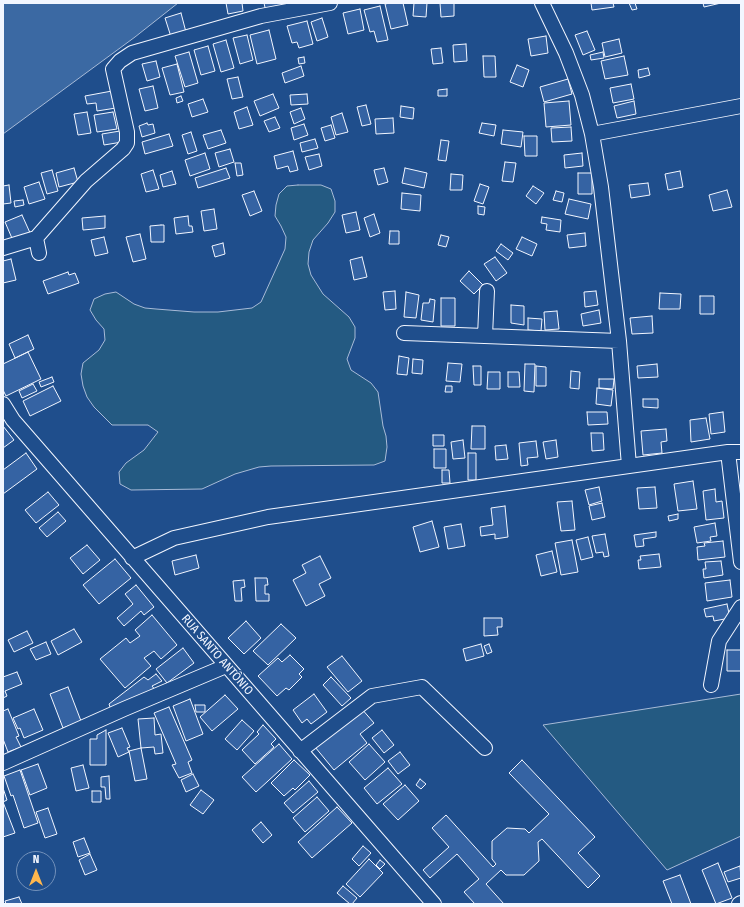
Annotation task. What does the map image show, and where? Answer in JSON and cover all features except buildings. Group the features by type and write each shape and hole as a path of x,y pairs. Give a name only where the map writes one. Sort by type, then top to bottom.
{"street":[{"path":"3,248 36,238 86,180 123,149 127,143 127,132 113,69 120,61 132,53 261,16 330,3"},
{"path":"542,3 569,60 582,95 592,134 601,187 619,341 630,466"},
{"path":"592,134 741,106"},
{"path":"36,238 39,253"},
{"path":"485,336 487,291"},
{"path":"404,332 619,341"},
{"name":"RUA SANTO ANTÔNIO","path":"3,404 13,420 434,904"},
{"path":"132,558 174,538 268,517 734,452 741,562"},
{"path":"711,685 719,641 741,607"},
{"path":"3,763 124,709 226,666"},
{"path":"300,750 372,696 422,687 484,748"}],"shaded area":[{"path":"3,3 178,3 135,37 3,134"},
{"path":"321,185 331,189 335,201 335,212 328,223 313,240 309,252 308,264 311,275 323,294 349,317 355,327 355,338 347,359 351,370 371,383 378,392 386,436 387,447 385,461 374,465 259,467 235,474 202,489 131,490 120,484 119,472 126,463 144,450 158,432 148,425 112,425 94,407 87,397 81,374 83,363 99,350 105,340 104,329 90,310 94,299 105,294 116,292 134,304 145,308 194,312 218,312 252,308 261,302 285,249 286,237 275,216 279,194 287,186"},
{"path":"741,694 741,836 667,870 543,725"}]}
